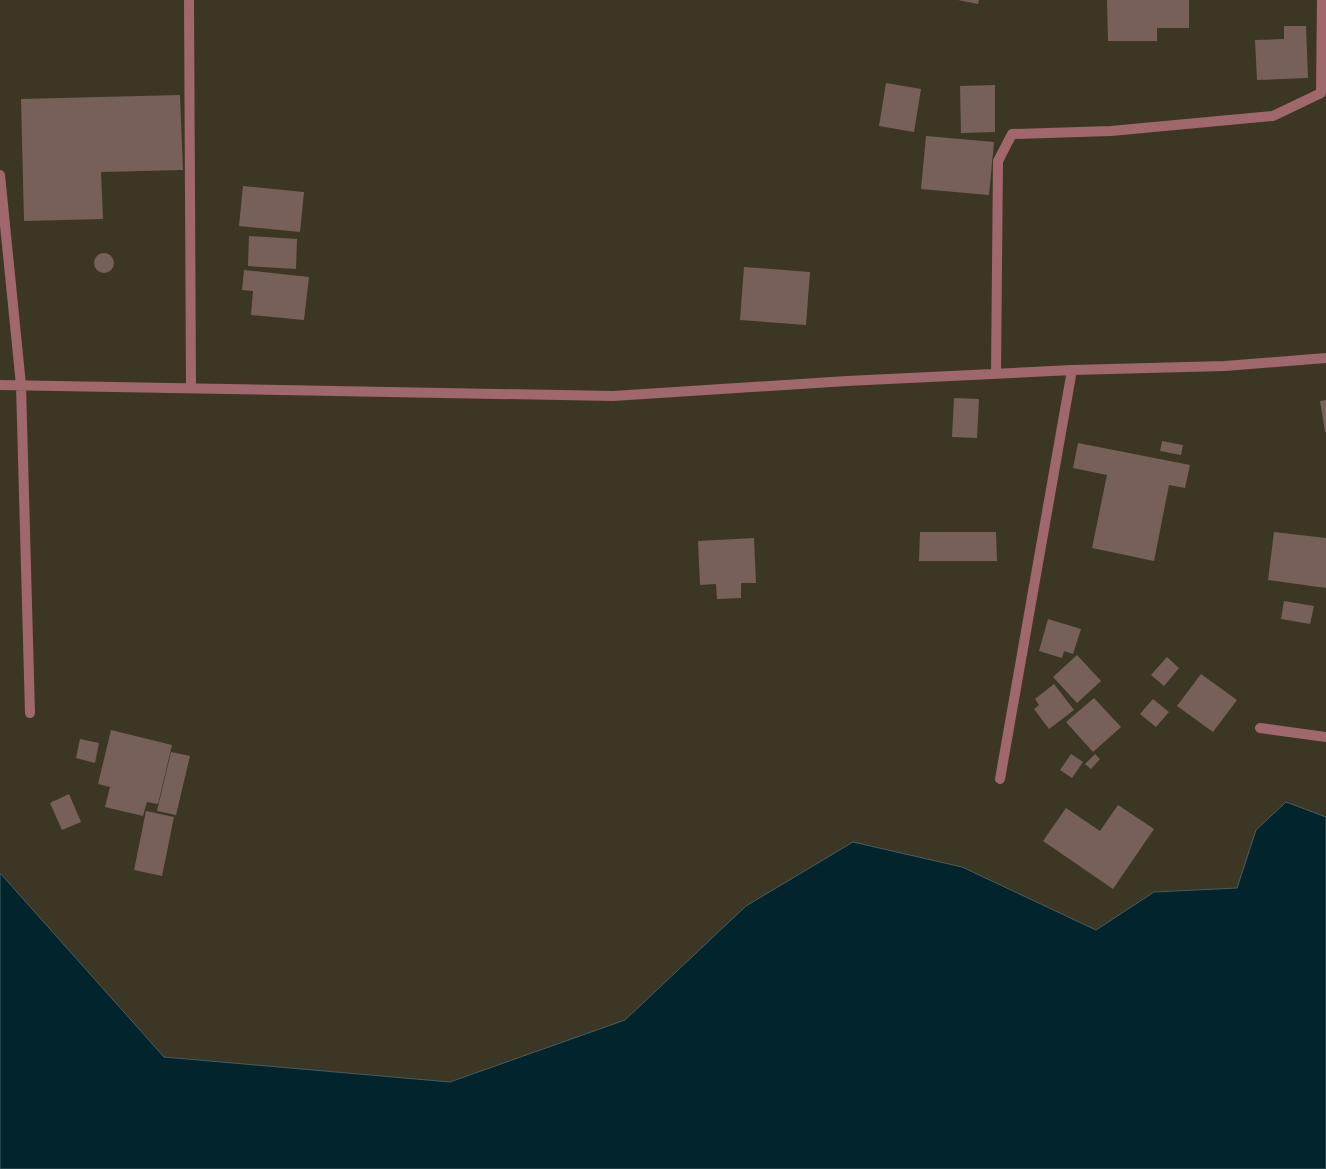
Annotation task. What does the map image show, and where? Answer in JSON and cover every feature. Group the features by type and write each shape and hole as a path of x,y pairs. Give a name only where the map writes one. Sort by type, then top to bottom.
{"street":[{"path":"189,0 191,388"},
{"path":"996,373 998,161 1012,134 1111,131 1273,116 1321,93 1322,0"},
{"path":"0,175 21,385 30,713"},
{"path":"0,385 613,396 996,373 1225,366 1326,358"},
{"path":"1000,779 1072,370"},
{"path":"1260,728 1326,737"}],"water":[{"path":"1286,802 1326,817 1326,1169 0,1169 0,873 164,1057 450,1082 625,1020 746,906 853,842 962,867 1096,930 1154,892 1237,888 1256,830"}],"building":[{"path":"958,0 979,0 978,4"},
{"path":"1107,0 1189,0 1189,28 1157,28 1157,41 1108,41"},
{"path":"1284,26 1306,26 1308,78 1257,80 1255,40 1284,39"},
{"path":"886,83 921,89 914,132 879,126"},
{"path":"995,85 995,132 961,133 960,86"},
{"path":"180,95 183,170 101,172 103,219 24,221 21,99"},
{"path":"926,136 994,142 989,195 921,189"},
{"path":"243,186 304,192 300,232 239,226"},
{"path":"249,236 297,239 296,269 248,266"},
{"path":"104,253 111,256 114,263 111,270 104,273 97,270 94,263 97,256"},
{"path":"744,267 810,272 806,325 740,320"},
{"path":"244,270 309,277 304,320 251,315 253,291 242,290"},
{"path":"954,398 979,399 977,438 952,437"},
{"path":"1326,400 1326,432 1325,432 1320,401"},
{"path":"1162,441 1183,445 1181,455 1160,451"},
{"path":"1078,443 1190,465 1185,488 1169,485 1154,561 1092,548 1107,475 1073,468"},
{"path":"920,532 996,532 997,561 919,561"},
{"path":"1274,532 1326,538 1326,588 1268,580"},
{"path":"754,538 756,583 741,583 741,598 717,599 716,584 700,585 698,541"},
{"path":"1284,601 1314,606 1310,624 1281,619"},
{"path":"1048,619 1081,629 1073,654 1064,651 1062,658 1039,651"},
{"path":"1077,655 1101,681 1077,703 1053,677"},
{"path":"1167,657 1179,668 1164,686 1151,675"},
{"path":"1201,674 1237,700 1213,732 1177,706"},
{"path":"1054,684 1074,710 1049,729 1034,709 1039,705 1035,699"},
{"path":"1094,698 1121,727 1093,752 1066,722"},
{"path":"1153,699 1169,712 1156,727 1140,714"},
{"path":"111,730 172,745 158,804 147,802 143,816 105,807 110,787 98,784"},
{"path":"80,739 99,743 95,763 76,758"},
{"path":"171,752 190,756 176,815 157,811"},
{"path":"1071,754 1083,762 1072,778 1060,770"},
{"path":"1095,754 1100,759 1091,769 1085,764"},
{"path":"69,794 81,822 62,830 50,803"},
{"path":"1118,805 1154,829 1113,889 1043,841 1066,808 1100,831"},
{"path":"146,811 174,817 162,876 134,870"}]}
